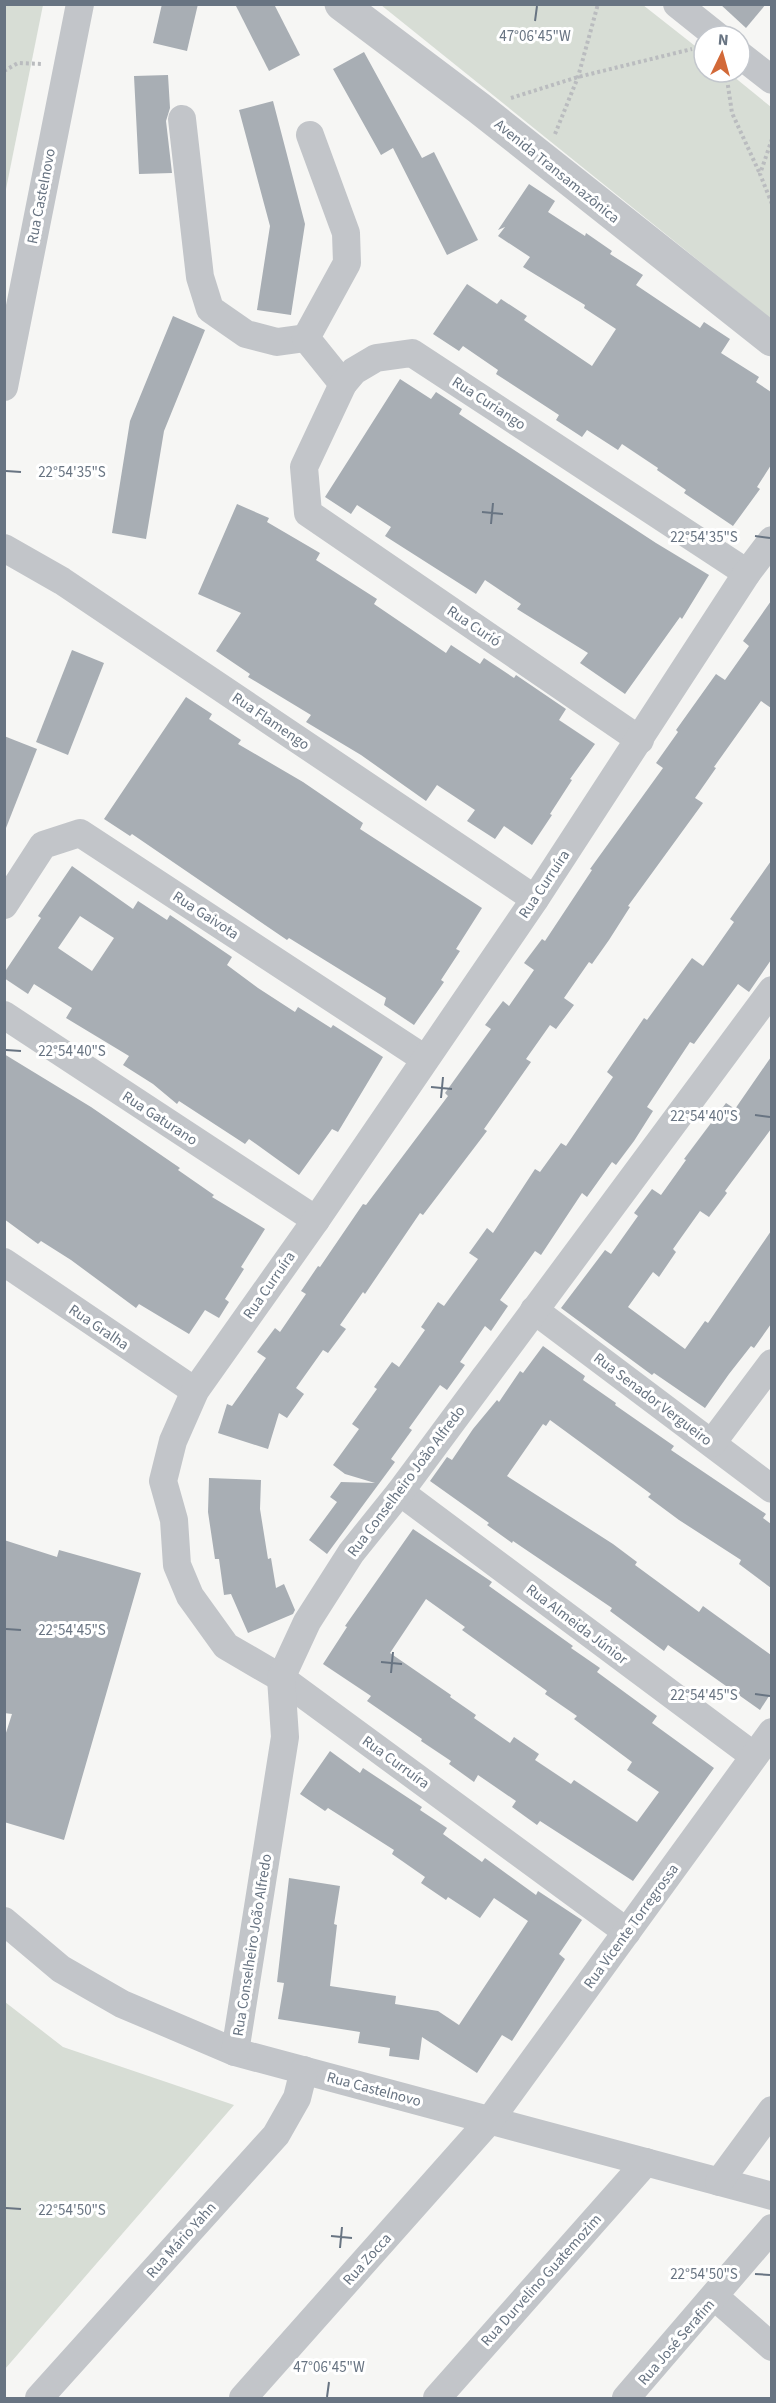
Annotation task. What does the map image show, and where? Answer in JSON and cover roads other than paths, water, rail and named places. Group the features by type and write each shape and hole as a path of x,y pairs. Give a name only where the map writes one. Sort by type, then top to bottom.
{"street":[{"name":"Rua Castelnovo","path":"4,387 80,4"},
{"name":"Avenida Transamazônica","path":"341,4 479,108 544,162 771,339"},
{"path":"677,4 702,24"},
{"path":"752,63 769,74"},
{"path":"182,119 200,277 210,309 246,334 277,342 306,338"},
{"path":"306,338 347,263 346,233 310,135"},
{"path":"306,338 343,384"},
{"name":"Rua Curiango","path":"308,513 304,467 343,384 354,371 376,358 412,353 747,573"},
{"name":"Rua Curió","path":"308,513 640,740"},
{"name":"Rua Curruíra","path":"627,1932 281,1678 226,1646 190,1596 177,1565 174,1520 164,1481 173,1441 195,1391 316,1220 535,899 747,573 771,540"},
{"name":"Rua Flamengo","path":"4,548 62,581 535,899"},
{"name":"Rua Gaivota","path":"4,905 43,845 80,833 425,1059"},
{"name":"Rua Conselheiro João Alfredo","path":"235,2052 285,1737 285,1708 281,1678 307,1622 351,1553 400,1492 771,990"},
{"name":"Rua Gaturano","path":"4,1016 316,1220"},
{"name":"Rua Gralha","path":"4,1262 195,1391"},
{"name":"Rua Senador Vergueiro","path":"534,1310 771,1489"},
{"path":"712,1443 771,1363"},
{"name":"Rua Almeida Júnior","path":"400,1492 754,1756"},
{"name":"Rua Vicente Torregrossa","path":"490,2120 771,1732"},
{"name":"Rua Castelnovo","path":"4,1921 61,1969 122,2004 235,2052 771,2196"},
{"name":"Rua Mário Yahn","path":"39,2398 276,2134 297,2098 304,2070"},
{"path":"719,2182 771,2110"},
{"name":"Rua Zocca","path":"243,2398 490,2120"},
{"name":"Rua Durvelino Guatemozim","path":"437,2398 646,2162"},
{"name":"Rua José Serafim","path":"626,2398 716,2297 771,2228"},
{"path":"716,2297 771,2347"}]}
